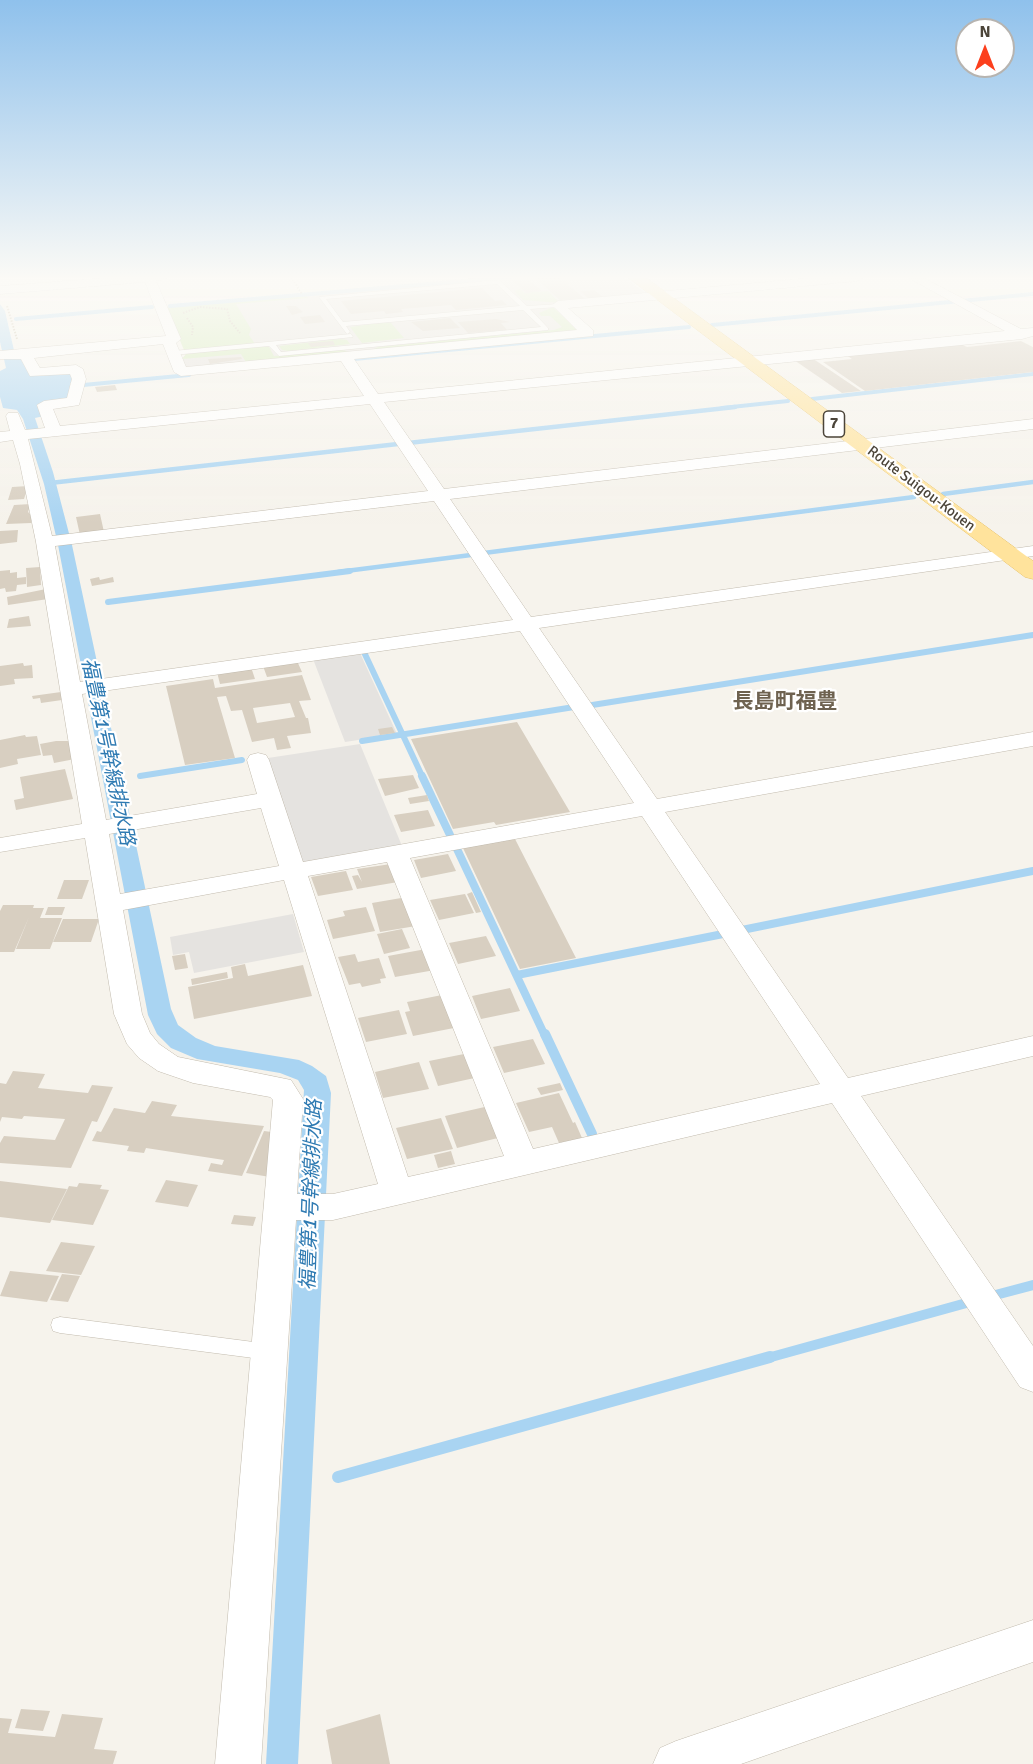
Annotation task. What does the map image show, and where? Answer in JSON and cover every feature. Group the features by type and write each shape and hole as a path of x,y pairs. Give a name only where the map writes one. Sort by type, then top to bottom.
{"main road":[{"name":"Route Suigou-Kouen","path":"749,361 1033,572"}],"street":[{"path":"27,359 35,373 76,369 79,379 76,384 74,402 45,405 50,433"},
{"path":"176,359 181,372 330,359"},
{"path":"347,359 1033,1376"},
{"path":"0,437 766,359"},
{"path":"13,416 22,436 47,542 76,688 114,903 128,1014 137,1037 149,1051 168,1064 193,1072 280,1088 288,1099 284,1207 269,1352 238,1764"},
{"path":"47,542 1033,424"},
{"path":"76,688 1033,550"},
{"path":"114,903 1033,739"},
{"path":"258,760 397,1192"},
{"path":"0,845 271,799"},
{"path":"396,853 523,1163"},
{"path":"284,1207 333,1206 1033,1046"},
{"path":"676,1764 1033,1641"}],"lane":[{"path":"60,1324 269,1352"}],"shaded area":[{"path":"182,359 275,359 185,368"},
{"path":"360,653 397,734 345,742 313,659"},
{"path":"360,744 402,846 301,863 268,758"},
{"path":"293,914 304,952 194,973 189,952 173,955 170,937"}],"green space":[{"path":"244,359 275,359 246,362"}],"water":[{"name":"福豊第1号幹線排水路","path":"4,359 25,359 32,375 73,370 74,379 70,384 70,401 40,405 44,416 35,418 53,472 72,545 171,1009 178,1025 196,1038 215,1046 299,1060 326,1076 331,1093 298,1764 266,1764 304,1090 298,1080 280,1073 197,1059 171,1048 157,1034 148,1015 58,545 44,484 23,419 17,410 3,408 0,397 0,371 6,368"}],"building":[{"path":"208,359 240,359 210,364"},
{"path":"814,359 861,391 842,393 794,360"},
{"path":"849,359 1033,359 1033,372 865,391 823,362"},
{"path":"115,385 117,390 97,392 95,387"},
{"path":"28,486 24,499 8,500 12,487"},
{"path":"31,504 28,512 33,517 31,523 6,524 14,505"},
{"path":"100,514 104,532 80,535 76,517"},
{"path":"18,530 17,542 0,544 0,531"},
{"path":"40,567 41,585 27,587 26,568"},
{"path":"10,570 10,573 17,572 17,578 26,577 26,584 17,585 16,591 6,592 5,588 0,589 0,571"},
{"path":"99,577 100,580 113,577 114,582 92,586 90,579"},
{"path":"46,589 48,599 8,605 7,597"},
{"path":"29,616 31,626 7,628 9,619"},
{"path":"297,661 302,672 267,677 263,666"},
{"path":"23,663 24,666 32,665 33,678 14,679 15,684 0,686 0,666"},
{"path":"251,667 255,679 220,684 217,672"},
{"path":"302,675 311,700 299,701 308,718 311,733 287,736 291,748 277,750 274,738 252,742 242,710 231,711 226,696 217,697 235,758 185,765 166,686 213,679 215,688","holes":["290,703 295,717 257,723 253,708"]},
{"path":"61,692 62,700 41,703 40,698 33,699 32,696"},
{"path":"517,722 570,812 496,825 494,822 453,829 411,739"},
{"path":"392,727 395,733 380,735 378,729"},
{"path":"25,735 26,737 37,736 41,755 17,759 18,764 0,768 0,740"},
{"path":"70,741 75,759 54,763 52,755 43,756 40,744"},
{"path":"65,769 73,799 16,810 14,800 24,798 20,777"},
{"path":"413,775 419,788 385,796 378,779"},
{"path":"427,795 429,801 410,804 408,798"},
{"path":"428,810 435,826 401,832 394,815"},
{"path":"515,839 576,958 520,969 463,848"},
{"path":"448,854 456,871 421,878 414,860"},
{"path":"391,864 398,882 357,889 352,876 358,875 362,882 357,869"},
{"path":"346,871 353,890 318,896 311,877"},
{"path":"64,880 89,880 82,899 57,899"},
{"path":"472,892 481,912 476,913 467,894"},
{"path":"465,894 474,913 439,920 430,900"},
{"path":"407,897 416,926 380,932 372,903"},
{"path":"3,905 34,905 33,908 44,908 40,918 62,918 50,949 16,949 29,917 14,952 0,952 0,911"},
{"path":"48,907 65,907 62,915 45,915"},
{"path":"366,907 375,931 333,939 327,920 345,916 343,911"},
{"path":"63,919 99,919 91,942 53,942"},
{"path":"402,929 410,948 384,954 377,934"},
{"path":"486,936 496,956 458,964 449,943"},
{"path":"426,949 435,970 395,977 388,956"},
{"path":"185,954 188,968 175,970 172,956"},
{"path":"355,954 358,962 379,958 386,978 380,979 381,983 362,987 360,983 349,985 338,957"},
{"path":"245,964 248,976 303,965 312,996 194,1019 188,987 233,978 231,967"},
{"path":"227,972 228,978 192,985 191,979"},
{"path":"510,988 520,1011 481,1019 472,996"},
{"path":"442,995 459,1027 413,1036 405,1012 410,1011 407,1002"},
{"path":"399,1010 407,1034 366,1042 358,1018"},
{"path":"533,1039 545,1064 504,1073 493,1047"},
{"path":"469,1053 479,1077 438,1086 429,1061"},
{"path":"419,1062 429,1089 383,1098 375,1072"},
{"path":"13,1071 45,1074 38,1088 88,1093 92,1085 113,1087 97,1122 92,1121 71,1168 0,1163 0,1143 4,1136 55,1140 65,1119 2,1117 0,1122 0,1083 6,1084"},
{"path":"560,1083 563,1090 541,1095 537,1088"},
{"path":"559,1093 582,1138 559,1143 552,1127 529,1132 516,1103"},
{"path":"152,1101 177,1105 171,1116 264,1126 242,1176 208,1171 211,1163 222,1165 224,1160 146,1148 144,1153 127,1151 129,1146 92,1141 97,1131 101,1132 114,1108 145,1113"},
{"path":"489,1106 502,1137 457,1148 445,1116"},
{"path":"441,1118 453,1149 407,1159 396,1128"},
{"path":"264,1131 279,1133 270,1177 246,1173"},
{"path":"451,1151 455,1164 438,1168 434,1155"},
{"path":"166,1180 198,1185 188,1207 155,1202"},
{"path":"0,1181 67,1189 50,1223 0,1217"},
{"path":"79,1183 102,1185 100,1189 109,1190 93,1225 52,1220 69,1186 77,1187"},
{"path":"234,1215 256,1217 253,1226 231,1224"},
{"path":"61,1242 95,1246 81,1275 46,1271"},
{"path":"10,1271 59,1276 47,1302 0,1296"},
{"path":"62,1274 80,1276 68,1302 50,1300"},
{"path":"21,1709 50,1711 43,1731 15,1728"},
{"path":"62,1714 103,1718 94,1749 117,1751 113,1764 0,1764 0,1718 12,1719 8,1733 55,1737"},
{"path":"380,1714 390,1764 332,1764 326,1730"}],"waterway":[{"path":"344,360 351,359"},
{"path":"812,399 1033,374"},
{"path":"83,385 189,375"},
{"path":"722,408 788,401"},
{"path":"408,443 735,407"},
{"path":"50,483 398,444"},
{"path":"943,494 1033,482"},
{"path":"484,553 914,497"},
{"path":"338,572 471,555"},
{"path":"108,602 350,571"},
{"path":"586,706 1033,635"},
{"path":"363,650 403,734"},
{"path":"403,734 574,707"},
{"path":"362,741 403,734"},
{"path":"403,734 423,778"},
{"path":"140,776 242,760"},
{"path":"422,776 450,835"},
{"path":"457,849 545,1036"},
{"path":"742,930 1033,871"},
{"path":"517,975 723,934"},
{"path":"545,1034 592,1134"},
{"path":"988,1297 1033,1285"},
{"path":"764,1359 970,1302"},
{"path":"338,1477 770,1357"}],"district":[{"name":"長島町福豊","path":"785,702"}]}
